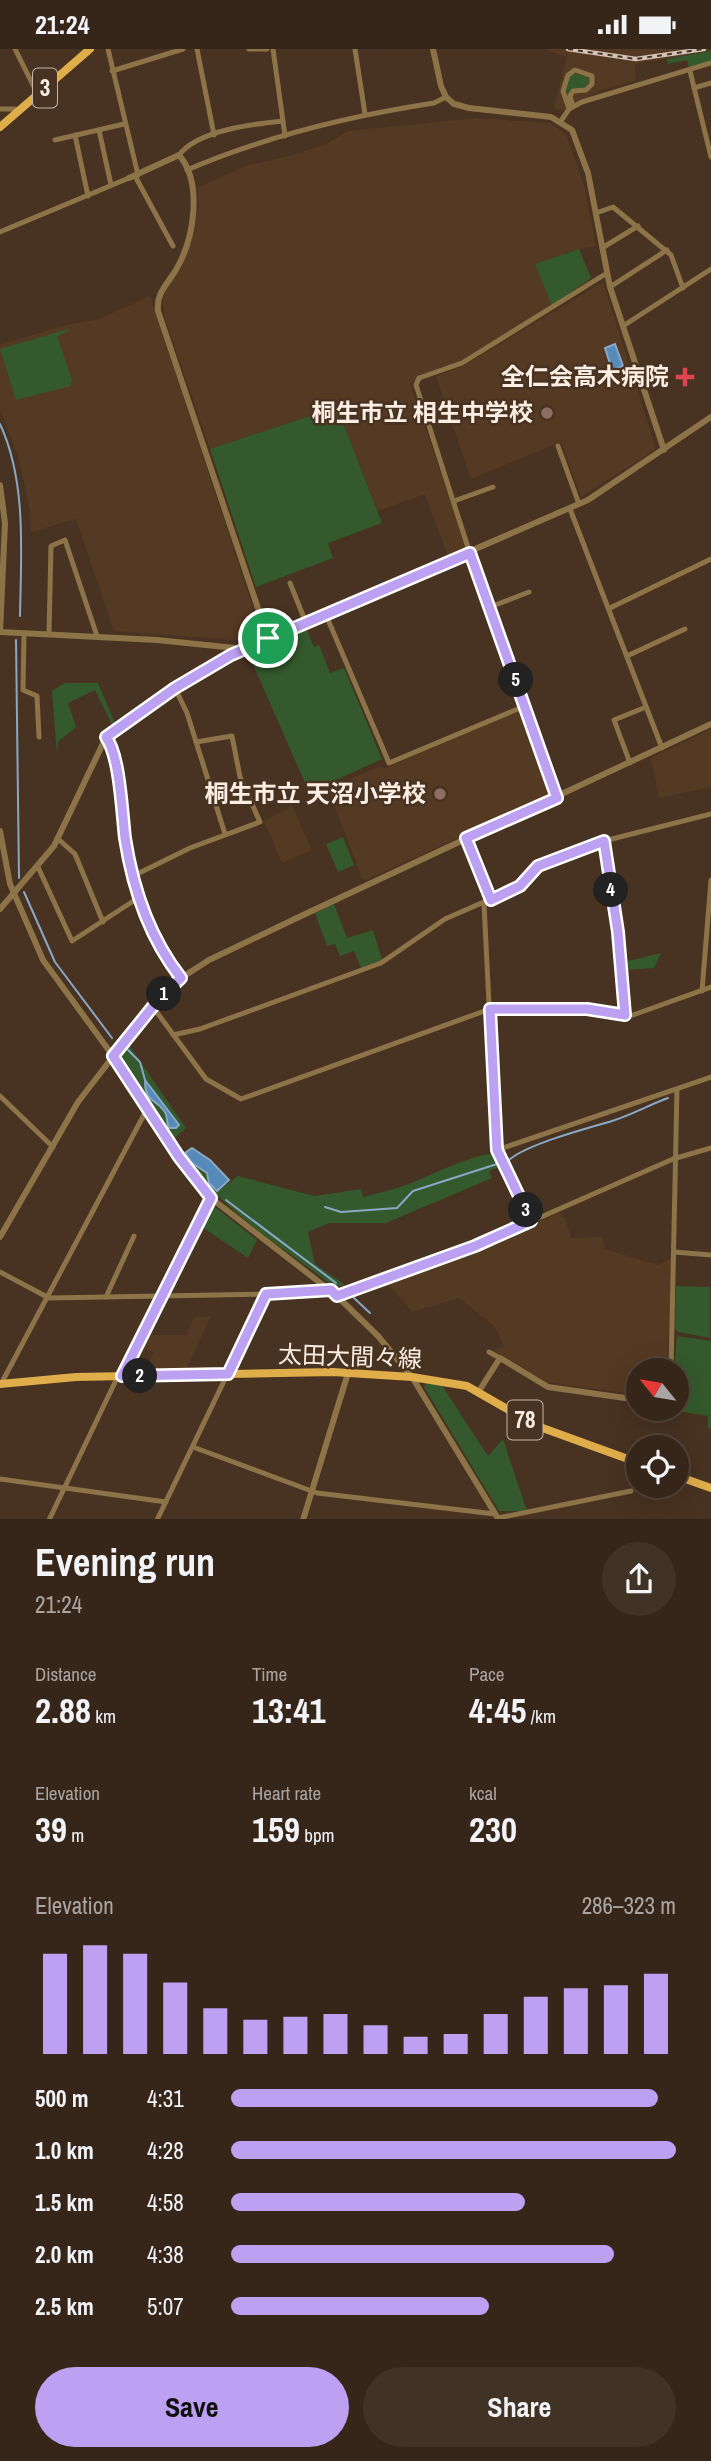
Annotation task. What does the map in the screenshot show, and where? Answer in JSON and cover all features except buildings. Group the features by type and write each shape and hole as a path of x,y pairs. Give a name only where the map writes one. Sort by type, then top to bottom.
{"main road":[{"name":"3","path":"0,127 90,49"},
{"name":"太田大間々線","path":"0,1384 45,1378 228,1374 348,1373 412,1377 455,1383 479,1391 537,1426 626,1458"},
{"path":"689,1480 711,1488"}],"street":[{"path":"15,49 38,95"},
{"path":"108,49 134,176 173,246"},
{"path":"112,71 183,49"},
{"path":"197,49 214,135"},
{"path":"249,49 267,49"},
{"path":"273,49 285,136"},
{"path":"355,49 365,114"},
{"path":"433,49 446,97 469,108 561,121 572,130 588,173 610,287 664,450"},
{"path":"561,121 571,107 617,90 711,63"},
{"path":"575,70 587,72 592,76 592,84 586,90 573,91 570,96 571,107 563,91 568,75 575,70"},
{"path":"690,71 711,156"},
{"path":"694,89 711,83"},
{"path":"187,170 237,148 365,114 434,103 446,97"},
{"path":"0,110 15,109 18,112"},
{"path":"0,232 134,176 214,135 241,126 283,121"},
{"path":"55,140 124,124"},
{"path":"99,130 111,185"},
{"path":"75,135 88,196"},
{"path":"179,155 194,188 195,209 178,265 160,292 158,311 268,638"},
{"path":"596,213 613,207 667,250 683,288"},
{"path":"603,248 638,226"},
{"path":"610,287 667,250"},
{"path":"623,326 711,269"},
{"path":"557,798 470,553 417,381 461,363 607,273"},
{"path":"0,909 38,867 57,838 106,737 175,688 268,638 570,509 711,418"},
{"path":"558,446 579,504"},
{"path":"0,485 5,523 0,632 230,645 245,649"},
{"path":"454,501 494,487"},
{"path":"570,509 662,748"},
{"path":"49,634 51,546 65,540 97,636"},
{"path":"610,608 711,559"},
{"path":"290,583 306,623"},
{"path":"489,607 528,592"},
{"path":"326,615 389,763 525,706"},
{"path":"627,656 685,629"},
{"path":"24,633 23,690 26,694 37,696 39,737"},
{"path":"175,688 196,742 225,834"},
{"path":"631,764 614,720 646,707"},
{"path":"0,1237 78,1102 153,1007 181,978 209,960 466,838 631,764 711,724"},
{"path":"133,876 225,834 260,822 240,777 232,736 196,742"},
{"path":"106,737 121,798 138,898 154,937 181,978"},
{"path":"173,1035 200,1029 372,967 444,919 484,904 520,886 538,866 604,841 711,814"},
{"path":"0,831 1,850 14,894 49,969 211,1198 331,1290 369,1326 412,1377 497,1517"},
{"path":"57,838 75,854 103,922"},
{"path":"466,838 491,900"},
{"path":"604,841 618,932 625,1015"},
{"path":"38,867 72,941 138,898"},
{"path":"702,991 711,880"},
{"path":"484,904 497,1150 531,1221"},
{"path":"153,1007 206,1079 241,1099 490,1009 587,1009 625,1015 636,1014 711,987"},
{"path":"497,1150 711,1077"},
{"path":"671,1358 677,1089"},
{"path":"0,1096 53,1147"},
{"path":"0,1384 147,1109"},
{"path":"337,1296 475,1246 676,1157 711,1148"},
{"path":"50,1519 211,1198"},
{"path":"106,1297 134,1236"},
{"path":"674,1252 711,1255"},
{"path":"0,1272 45,1297 266,1294 331,1290"},
{"path":"158,1519 266,1294"},
{"path":"489,1352 548,1387 626,1398"},
{"path":"479,1391 500,1358"},
{"path":"303,1519 348,1373"},
{"path":"193,1447 312,1492 497,1517 626,1492"},
{"path":"0,1479 64,1490 166,1502"},
{"path":"454,1519 456,1512"}],"shaded area":[{"path":"543,49 711,51 635,64 636,80 599,91 562,111 554,108 567,57"},
{"path":"476,118 550,123 566,134 584,185 596,246 565,252 552,306 458,362 410,383 467,548 448,556 425,494 378,511 337,407 210,449 165,319 163,300 165,290 181,269 190,242 199,206 197,188 248,165 326,144 348,131"},
{"name":"桐生市立 相生中学校","path":"603,282 656,449 581,497 561,442 471,479 436,376 463,366"},
{"path":"150,296 261,632 249,641 114,631 76,519 31,532 30,512 18,456 0,409 0,345 61,326 99,319"},
{"name":"桐生市立 天沼小学校","path":"522,709 525,711 552,795 366,880 362,878 328,789 380,766 384,769"},
{"path":"711,729 711,787 659,798 651,758"},
{"path":"292,806 312,850 282,863 264,821"},
{"path":"560,1212 562,1217 565,1217 571,1238 602,1237 605,1249 658,1265 672,1258 668,1358 626,1358 626,1393 546,1382 493,1350 504,1346 495,1327 459,1298 412,1312 387,1283 472,1252"},
{"path":"211,1316 186,1370 145,1370 154,1352 139,1347 144,1335 186,1335 194,1317"}],"green space":[{"path":"711,51 711,61 689,68 687,60 668,64 667,59"},
{"path":"574,74 588,77 589,82 585,88 571,89 568,101 566,89 570,76"},
{"path":"579,249 591,278 552,306 535,264"},
{"path":"68,329 69,331 57,336 72,380 70,386 16,400 0,349"},
{"path":"337,407 382,523 328,543 333,558 256,587 210,449"},
{"path":"306,628 314,647 319,645 330,673 344,668 382,759 309,792 248,653"},
{"path":"65,683 98,683 115,723 112,725 95,690 68,703 76,727 58,742 57,755 52,691"},
{"path":"343,837 354,865 338,872 326,844"},
{"path":"334,904 347,938 373,930 382,960 361,968 354,951 340,956 335,944 327,946 315,913"},
{"path":"661,953 654,968 625,970 624,962"},
{"path":"129,1045 186,1128 174,1139 190,1163 175,1143 121,1057"},
{"path":"494,1153 499,1167 489,1171 492,1178 386,1223 329,1223 308,1232 315,1264 345,1285 334,1287 240,1216 212,1190 190,1163 207,1173 207,1182 217,1192 238,1176 314,1196 361,1189 363,1197 406,1185 482,1155"},
{"path":"210,1203 257,1240 248,1258 199,1225"},
{"path":"676,1286 710,1287 710,1338 678,1332 675,1328"},
{"path":"677,1336 711,1341 711,1428 708,1428 708,1416 690,1413 690,1358 675,1358"},
{"path":"427,1382 441,1384 488,1456 503,1439 527,1511 499,1511 424,1387"}],"water":[{"path":"615,344 623,366 612,370 605,348"},
{"path":"145,1080 179,1125 176,1128 169,1128 165,1112 147,1093"},
{"path":"192,1148 210,1160 229,1180 217,1191 209,1183 207,1173 192,1163 185,1153"}],"waterway":[{"path":"0,424 9,446 18,494 21,543 20,616"},
{"path":"16,640 19,878"},
{"path":"24,892 55,962 112,1038"},
{"path":"127,1049 140,1062 145,1080"},
{"path":"507,1162 541,1143 619,1119 668,1098"},
{"path":"325,1207 341,1212 397,1208 413,1191 497,1164"},
{"path":"226,1200 336,1283"},
{"path":"354,1298 370,1313"}],"railway":[{"path":"568,49 636,59 704,49"}],"place":[{"name":"全仁会高木病院","path":"685,377"},
{"name":"桐生市立 相生中学校","path":"547,413"},
{"name":"桐生市立 天沼小学校","path":"440,794"}],"route":[{"path":"470,553 557,798 466,838 491,900 520,886 538,866 604,841 618,932 625,1015 587,1009 530,1006 490,1009 497,1150 531,1221 475,1246 354,1287 337,1296 331,1290 323,1293 266,1294 228,1374 122,1376 211,1198 179,1157 113,1056 159,999 181,978 154,937 140,907 125,839 121,798 110,743 106,737 204,670 268,638 470,553"}]}
